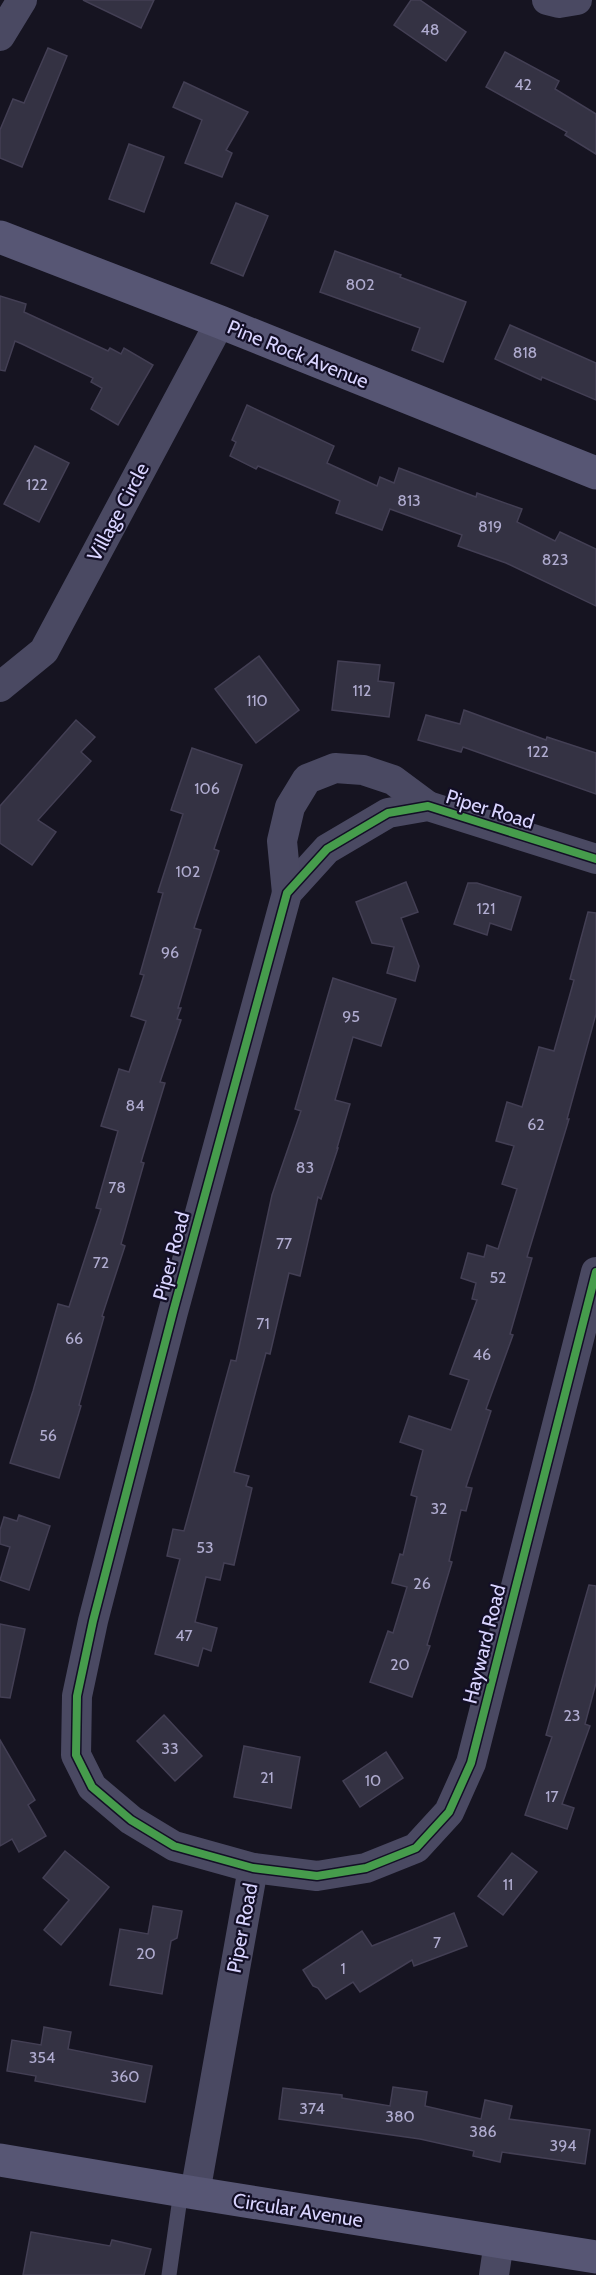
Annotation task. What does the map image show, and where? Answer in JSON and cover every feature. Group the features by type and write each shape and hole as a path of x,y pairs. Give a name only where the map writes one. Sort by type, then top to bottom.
{"street":[{"path":"0,36 22,0"},
{"path":"547,0 559,3 577,0"},
{"path":"585,0 596,13"},
{"name":"Pine Rock Avenue","path":"0,237 220,322 596,473"},
{"name":"Village Circle","path":"0,687 44,651 220,322"},
{"name":"Piper Road","path":"188,2192 253,1868 174,1846 131,1820 92,1787 76,1755 77,1696 93,1621 164,1347 287,893 282,840 290,807 307,779 334,768 363,770 393,780 428,807 596,859"},
{"name":"Piper Road","path":"287,893 327,849 388,813 428,807"},
{"name":"Hayward Road","path":"253,1868 317,1876 366,1868 416,1848 449,1812 471,1763 596,1272"},
{"name":"Circular Avenue","path":"0,2160 596,2257"},
{"path":"494,2275 499,2242"}],"lane":[{"path":"169,2275 188,2192"}],"building":[{"path":"83,0 154,0 141,28"},
{"path":"411,0 420,0 466,32 446,61 394,25"},
{"path":"48,48 67,56 22,167 0,158 0,130 13,99 24,103"},
{"path":"505,52 559,81 555,89 596,114 596,154 565,135 567,132 486,87"},
{"path":"184,82 248,112 226,150 232,153 222,177 185,163 202,120 173,107"},
{"path":"129,144 164,157 144,212 109,199"},
{"path":"236,203 268,216 243,276 211,263"},
{"path":"335,251 466,302 443,362 412,350 420,328 320,292"},
{"path":"0,296 26,304 24,312 108,351 110,348 121,354 124,348 153,365 118,425 91,409 102,388 91,382 93,378 22,344 15,341 5,371 0,370"},
{"path":"510,325 596,363 596,400 542,377 541,380 495,359"},
{"path":"247,405 334,446 327,463 377,486 380,477 394,483 399,468 476,497 477,493 522,509 517,522 555,541 560,532 596,549 596,606 506,563 458,546 462,535 390,509 382,530 336,513 340,501 258,466 256,469 230,456 236,442 232,440"},
{"path":"35,446 69,463 39,522 4,504"},
{"path":"259,656 299,710 256,743 215,689"},
{"path":"338,661 380,665 378,681 394,683 389,717 332,710"},
{"path":"464,710 546,740 547,737 596,753 596,794 463,747 461,752 418,740 426,715 460,724"},
{"path":"76,720 95,737 81,752 91,761 38,820 56,832 32,865 0,843 0,806"},
{"path":"192,748 242,765 214,849 219,851 194,928 201,930 178,1008 181,1008 177,1019 181,1020 160,1082 165,1083 141,1162 144,1163 121,1244 125,1246 102,1316 104,1317 79,1405 81,1406 59,1478 10,1463 58,1304 69,1307 101,1209 96,1208 118,1131 101,1126 119,1069 129,1072 146,1021 131,1016 144,975 140,974 163,893 158,892 183,814 171,810"},
{"path":"406,882 418,912 401,918 419,966 415,981 387,973 394,947 372,943 356,902"},
{"path":"468,883 477,883 521,897 511,930 490,923 487,935 454,924"},
{"path":"588,912 596,913 596,1014 567,1119 569,1119 527,1257 532,1258 510,1334 513,1335 486,1409 491,1411 466,1487 472,1488 466,1511 461,1510 449,1561 452,1562 427,1645 430,1646 412,1697 370,1682 388,1631 393,1633 407,1587 392,1583 400,1554 403,1555 417,1497 411,1495 423,1450 400,1442 409,1416 451,1430 469,1380 450,1374 477,1300 472,1299 476,1283 461,1278 468,1253 484,1257 487,1245 498,1249 517,1189 502,1184 514,1146 496,1141 507,1102 522,1107 539,1047 554,1051 574,980 570,979"},
{"path":"333,978 396,999 381,1046 353,1037 335,1100 350,1104 338,1148 321,1199 318,1197 300,1276 289,1273 270,1354 266,1353 234,1472 249,1476 246,1486 252,1488 234,1565 224,1563 220,1580 206,1577 195,1622 217,1628 211,1651 203,1648 198,1666 155,1654 180,1559 167,1556 173,1529 184,1531 231,1360 236,1361 272,1195 301,1111 295,1109"},
{"path":"19,1515 50,1526 29,1590 0,1580 10,1547 0,1544 0,1530 4,1517 17,1521"},
{"path":"589,1585 596,1586 596,1683 585,1724 590,1726 562,1804 574,1808 567,1829 525,1815 552,1737 546,1735"},
{"path":"0,1624 25,1629 10,1698 0,1697"},
{"path":"164,1715 202,1756 175,1781 137,1741"},
{"path":"0,1740 35,1800 28,1805 46,1836 19,1852 12,1839 0,1846"},
{"path":"244,1746 300,1757 291,1808 234,1797"},
{"path":"386,1752 403,1778 360,1807 343,1781"},
{"path":"65,1851 109,1887 61,1945 44,1930 69,1900 43,1878"},
{"path":"512,1853 537,1872 503,1915 478,1896"},
{"path":"153,1906 182,1911 177,1938 171,1941 162,1994 110,1985 120,1929 148,1934"},
{"path":"454,1913 467,1946 414,1966 412,1960 360,1992 353,1982 326,1999 318,1988 313,1986 303,1970 362,1931 372,1946"},
{"path":"44,2027 71,2032 68,2049 152,2066 145,2102 35,2081 36,2076 7,2071 12,2040 41,2045"},
{"path":"393,2087 427,2092 425,2106 481,2119 485,2100 512,2106 509,2119 590,2130 585,2164 502,2152 500,2162 473,2156 474,2151 420,2139 279,2119 283,2088 342,2095 342,2098 390,2106"},
{"path":"31,2232 110,2246 112,2240 151,2249 144,2275 23,2275"}],"cycle path":[{"path":"596,859 428,806 388,813 327,849 287,893 173,1312 93,1621 77,1696 76,1755 92,1787 131,1820 174,1846 253,1868 317,1876 366,1868 416,1848 449,1812 471,1763 596,1272"}]}
